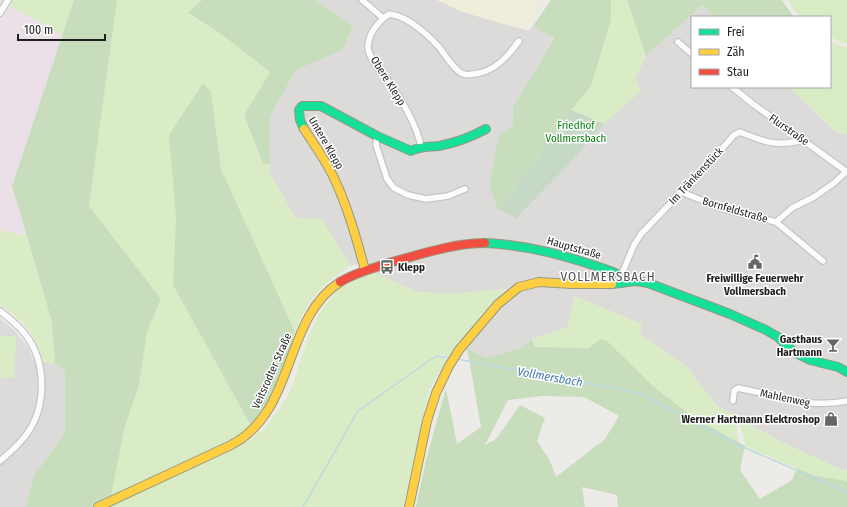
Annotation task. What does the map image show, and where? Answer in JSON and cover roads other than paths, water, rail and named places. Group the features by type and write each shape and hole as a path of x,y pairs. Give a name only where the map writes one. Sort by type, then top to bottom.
{"street":[{"path":"0,13 8,0"},
{"path":"362,0 383,18 389,14 405,18 439,47 456,68 462,73 468,75 479,74 494,68 505,59 519,41"},
{"name":"Obere Klepp","path":"383,18 370,35 368,48 374,61 393,87 411,118 421,146"},
{"path":"678,42 691,53"},
{"name":"Flurstraße","path":"733,88 753,104 847,171"},
{"name":"Untere Klepp","path":"365,270 354,227 342,193 300,122 299,110 302,106 307,104 320,106 377,136 411,151 421,146"},
{"path":"421,146 436,146 452,143 471,137 486,129"},
{"name":"Im Tränkenstück","path":"621,279 634,245 641,234 734,135 740,132 770,143 790,143 803,140"},
{"path":"377,136 376,145 387,179 394,188 408,196 426,199 448,196 465,189"},
{"path":"776,222 792,208 814,197 834,183 847,171"},
{"name":"Bornfeldstraße","path":"681,192 724,209 776,222 823,261"},
{"name":"Hauptstraße","path":"365,270 430,251 455,246 482,243 544,250 596,265 614,272 621,279 648,283 689,298 766,330 778,337 794,352 810,360 846,369"},
{"name":"Veitsrodter Straße","path":"98,507 229,446 247,436 262,420 275,396 302,329 320,299 337,283 353,274 365,270"},
{"path":"409,507 427,421 436,393 449,366 459,350 498,304 519,287 539,282 572,284 621,279"},
{"path":"0,312 12,320 25,334 34,348 40,365 42,384 40,403 35,419 26,435 0,461"},
{"name":"Mahlenweg","path":"733,401 734,391 738,388 814,404 834,404 847,401"}],"waterway":[{"name":"Vollmersbach","path":"303,507 358,411 436,356 451,358"},
{"name":"Vollmersbach","path":"457,359 640,393 736,444 847,492"}],"place":[{"name":"Freiwillige Feuerwehr Vollmersbach","path":"755,262"},
{"name":"Klepp","path":"387,267"},
{"name":"Gasthaus Hartmann","path":"833,345"},
{"name":"Werner Hartmann Elektroshop","path":"831,419"}],"district":[{"name":"VOLLMERSBACH","path":"608,276"}],"park label":[{"name":"Friedhof Vollmersbach","path":"576,131"}]}
